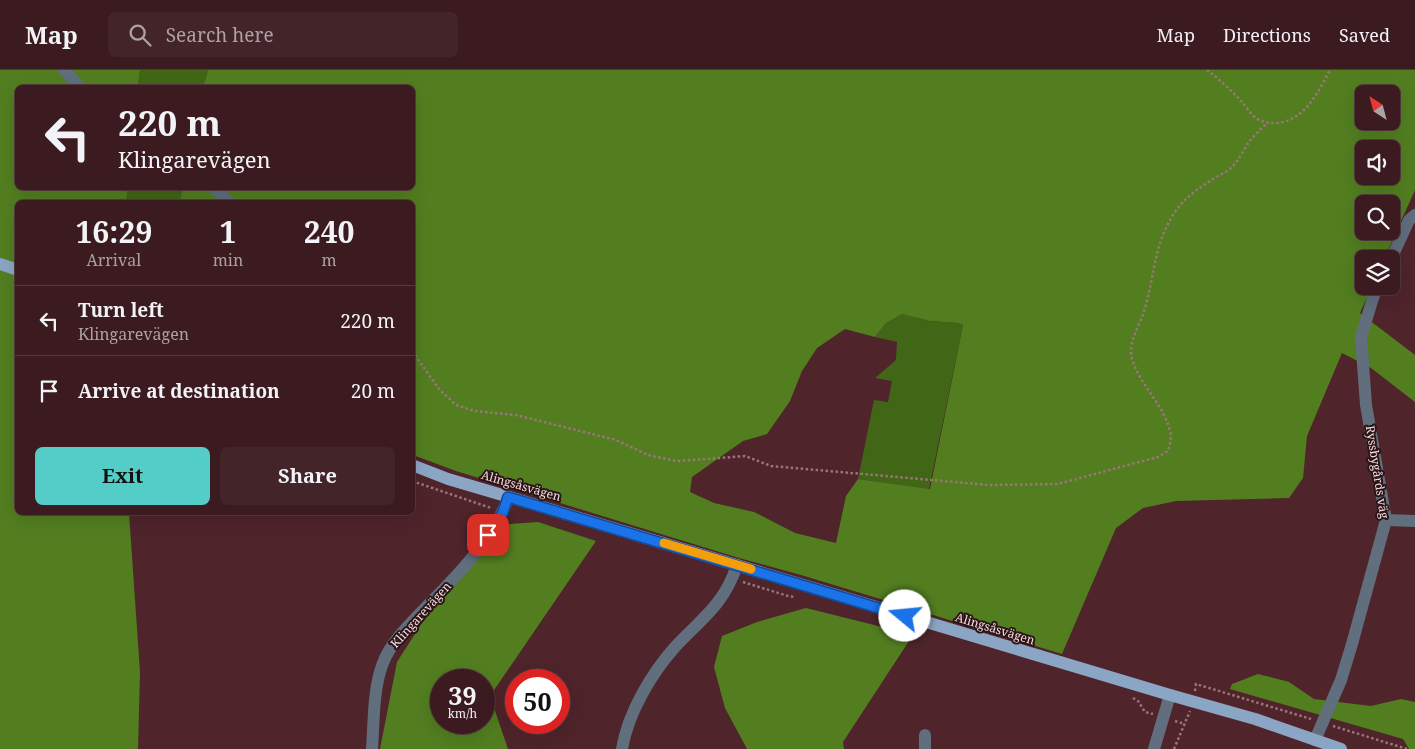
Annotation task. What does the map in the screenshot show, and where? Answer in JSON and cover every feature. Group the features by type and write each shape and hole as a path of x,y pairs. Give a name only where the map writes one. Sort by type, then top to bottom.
{"main road":[{"path":"0,264 15,269"},
{"name":"Alingsåsvägen","path":"415,466 448,479 1255,719 1340,749"}],"street":[{"path":"64,70 78,85"},
{"path":"216,190 227,200"},
{"path":"1395,250 1409,220 1415,215"},
{"name":"Ryssbygårds väg","path":"1315,740 1341,680 1386,520 1366,405 1361,338 1374,295"},
{"name":"Klingarevägen","path":"372,749 378,680 384,661 406,629 471,560 500,517 508,497"},
{"path":"1386,520 1415,521"},
{"path":"622,749 634,711 652,676 664,660 702,622 720,600 733,578 737,565"},
{"path":"1154,749 1170,695"},
{"path":"925,736 925,749"}],"path":[{"path":"1207,70 1241,101 1257,119 1267,123 1278,123 1304,111 1314,99 1330,70"},
{"path":"415,355 439,389 456,405 474,411 516,415 616,440 648,455 676,460 745,456 771,466 989,485 1058,484 1158,457 1168,451 1171,438 1168,424 1136,370 1131,350 1134,334 1144,311 1155,261 1166,228 1177,210 1188,197 1229,170 1238,160 1250,140 1267,123"},
{"path":"1174,749 1190,714 1196,684 1407,749"}],"green space":[{"path":"0,70 140,70 138,85 15,85 15,190 128,190 126,200 15,200 15,515 129,515 140,672 138,749 0,749"},
{"path":"140,70 208,70 204,85 138,85"},
{"path":"208,70 1415,70 1415,190 1400,223 1400,195 1355,195 1355,240 1393,240 1388,250 1355,250 1355,295 1368,295 1360,313 1415,355 1415,402 1371,368 1342,353 1307,436 1303,478 1289,498 1176,501 1143,508 1116,528 1062,654 739,558 456,471 415,456 415,200 180,200 182,190 415,190 415,85 204,85","holes":["902,314 930,321 963,325 930,489 858,479 846,496 836,543 795,533 754,512 714,503 690,492 692,477 743,441 767,434 790,401 802,371 817,348 845,329 875,337 886,323"]},
{"path":"128,190 182,190 180,200 126,200"},
{"path":"901,314 930,321 963,325 929,489 858,479 874,400 888,402 892,381 875,378 896,360 897,342 875,337 886,323"},
{"path":"538,522 596,541 508,669 505,669 505,674 495,689 495,669 430,669 430,734 495,734 495,711 508,749 380,749 397,662 422,623 472,564 510,524"},
{"path":"806,608 890,629 909,641 843,742 844,749 747,749 725,708 714,667 722,636 757,622"},
{"path":"1258,674 1289,682 1314,699 1371,706 1401,699 1415,702 1415,749 1409,749 1403,739 1230,689 1232,684"}],"slow traffic":[{"path":"664,543 751,569"}],"route":[{"path":"488,535 503,512 508,497 905,616"}]}
